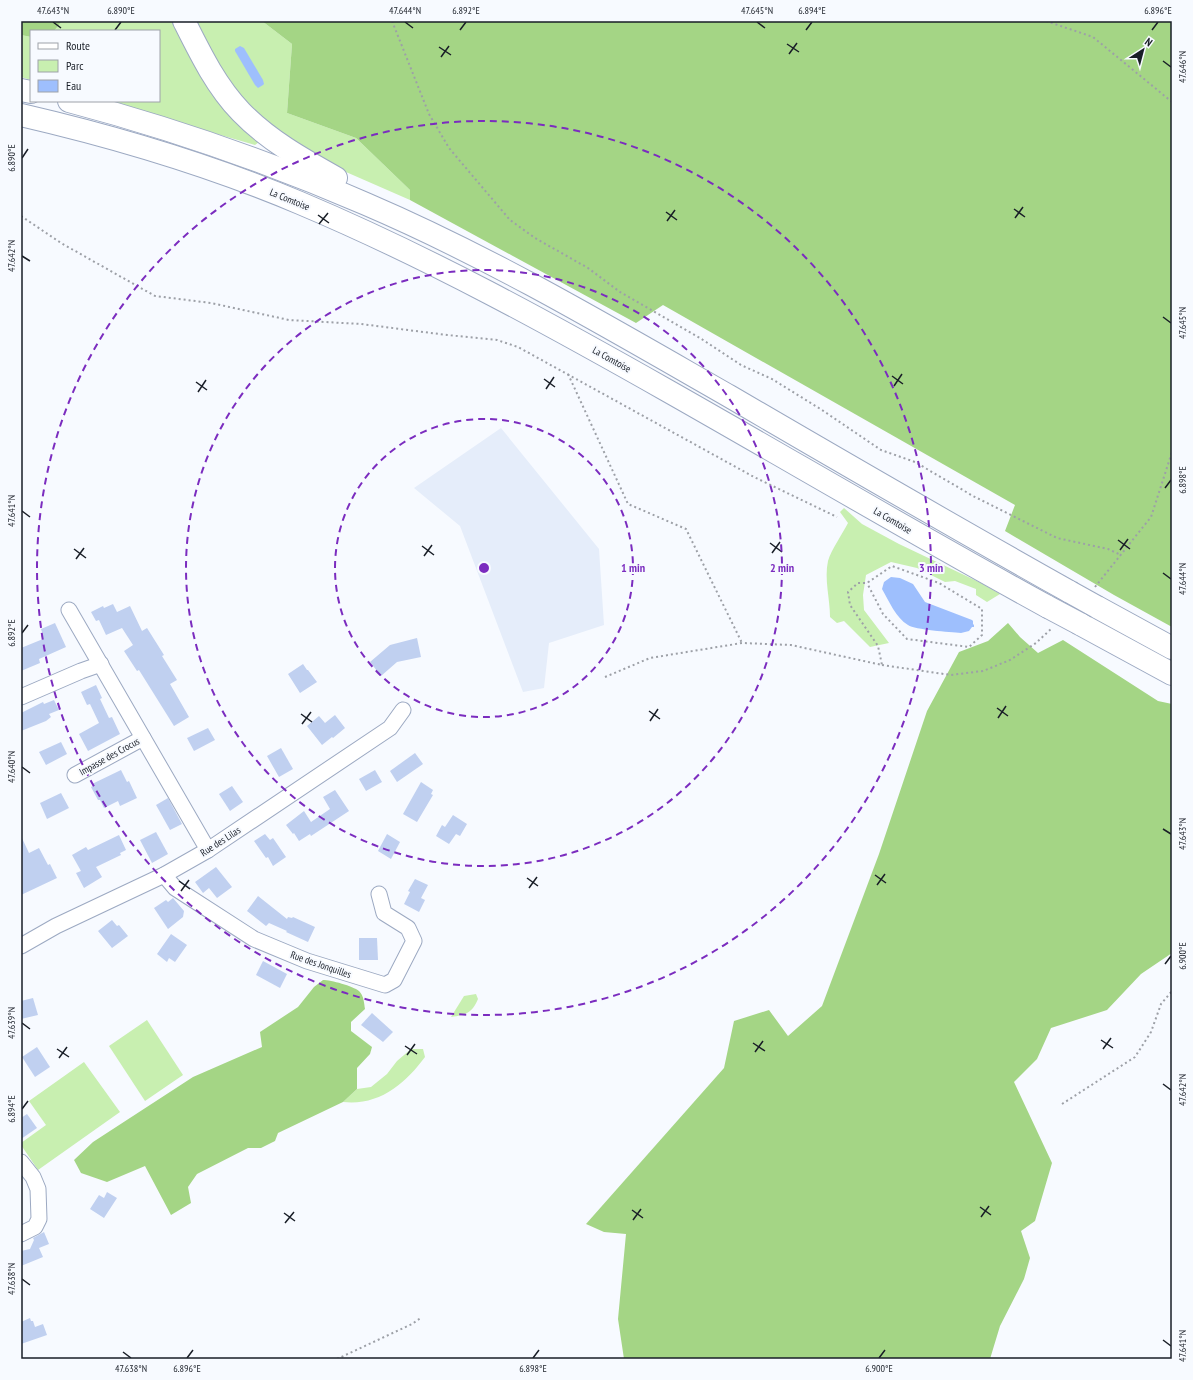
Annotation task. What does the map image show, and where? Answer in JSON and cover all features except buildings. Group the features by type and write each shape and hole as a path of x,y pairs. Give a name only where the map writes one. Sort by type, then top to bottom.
{"highway":[{"path":"184,21 200,53 221,87 240,111 258,128 277,143 308,163 436,236"},
{"path":"73,102 164,128 268,164 368,205 436,236 523,280 651,351 1070,592 1094,598 1172,648"},
{"name":"La Comtoise","path":"21,115 113,138 203,166 305,205 421,258 558,329 750,437 908,529 1051,616 1080,624 1172,674"}],"street":[{"path":"70,610 208,850"},
{"path":"21,697 80,671 101,664"},
{"name":"Rue des Lilas","path":"21,944 164,875 208,850 390,728 403,710"},
{"name":"Impasse des Crocus","path":"76,775 143,738"},
{"name":"Rue des Jonquilles","path":"164,875 175,888 254,939 307,961 385,985 394,980 414,942 408,928 384,913 379,894"},
{"path":"21,1162 34,1177 38,1189 39,1219 35,1227 21,1234"}],"path":[{"path":"392,21 429,114 449,148 510,220 535,238 588,268 620,292 700,338 741,365 772,379 791,390 881,450 915,462 966,492 1057,538 1108,549 1121,555"},
{"path":"1046,21 1093,37 1172,102"},
{"path":"21,216 61,243 155,296 211,303 289,320 361,324 497,340 518,347 754,478 837,517"},
{"path":"568,374 628,504 686,529 742,643"},
{"path":"1094,598 1121,555 1150,517 1172,452"},
{"path":"867,583 883,614 907,640 969,647 982,635 982,609 938,583 892,566 867,583 858,583 848,592 850,605 878,646 882,665"},
{"path":"605,677 650,658 742,643 792,645 882,665 951,675 983,671 1010,660 1036,643 1051,616"},
{"path":"1062,1104 1135,1057 1151,1032 1161,1004 1172,991"},
{"path":"337,1359 412,1324 422,1317"}],"shaded area":[{"path":"501,428 599,549 604,625 549,643 544,688 523,692 460,526 414,488"}],"green space":[{"path":"21,21 62,21 55,30 30,30 30,37 21,35"},
{"path":"62,21 262,21 292,44 287,113 356,138 410,190 410,200 346,172 274,131 255,145 106,102 160,102 160,30 55,30"},
{"path":"262,21 1172,21 1172,627 1005,531 1015,505 663,305 636,323 410,200 410,190 356,138 287,113 292,44"},
{"path":"21,35 30,37 30,80 21,77"},
{"path":"844,508 862,524 899,544 981,583 1000,594 987,602 976,595 976,589 955,581 945,582 917,568 891,562 866,575 863,595 864,610 889,643 870,647 844,621 837,623 830,617 827,568 832,552 848,523 840,512"},
{"path":"1008,623 1020,637 1038,653 1063,640 1158,701 1172,704 1172,953 1141,974 1107,1010 1051,1028 1037,1059 1014,1082 1052,1163 1035,1221 1021,1231 1030,1258 1024,1279 1000,1326 990,1359 624,1359 618,1319 626,1234 604,1232 586,1224 724,1068 734,1021 769,1010 788,1036 822,1006 879,854 927,711 959,652 988,641"},
{"path":"323,980 347,985 361,993 364,1000 365,1009 351,1022 351,1031 372,1047 370,1054 357,1068 357,1089 343,1102 278,1133 275,1141 261,1148 248,1148 197,1174 188,1187 191,1203 171,1215 145,1166 107,1182 81,1173 74,1160 93,1142 193,1077 262,1047 260,1032 298,1007 314,987"},
{"path":"476,994 478,999 471,1010 465,1014 451,1017 464,996"},
{"path":"147,1020 183,1075 145,1101 109,1046"},
{"path":"411,1049 423,1049 425,1057 400,1084 379,1097 356,1102 343,1102 357,1089 371,1087 387,1074 397,1061"},
{"path":"84,1062 120,1112 38,1170 21,1143 46,1125 29,1101"}],"water":[{"path":"240,46 244,48 263,80 264,84 258,88 235,51 235,49"},
{"path":"891,577 900,578 913,584 925,602 972,620 974,627 972,627 969,631 961,633 925,629 908,625 896,614 882,589 884,582"}]}
